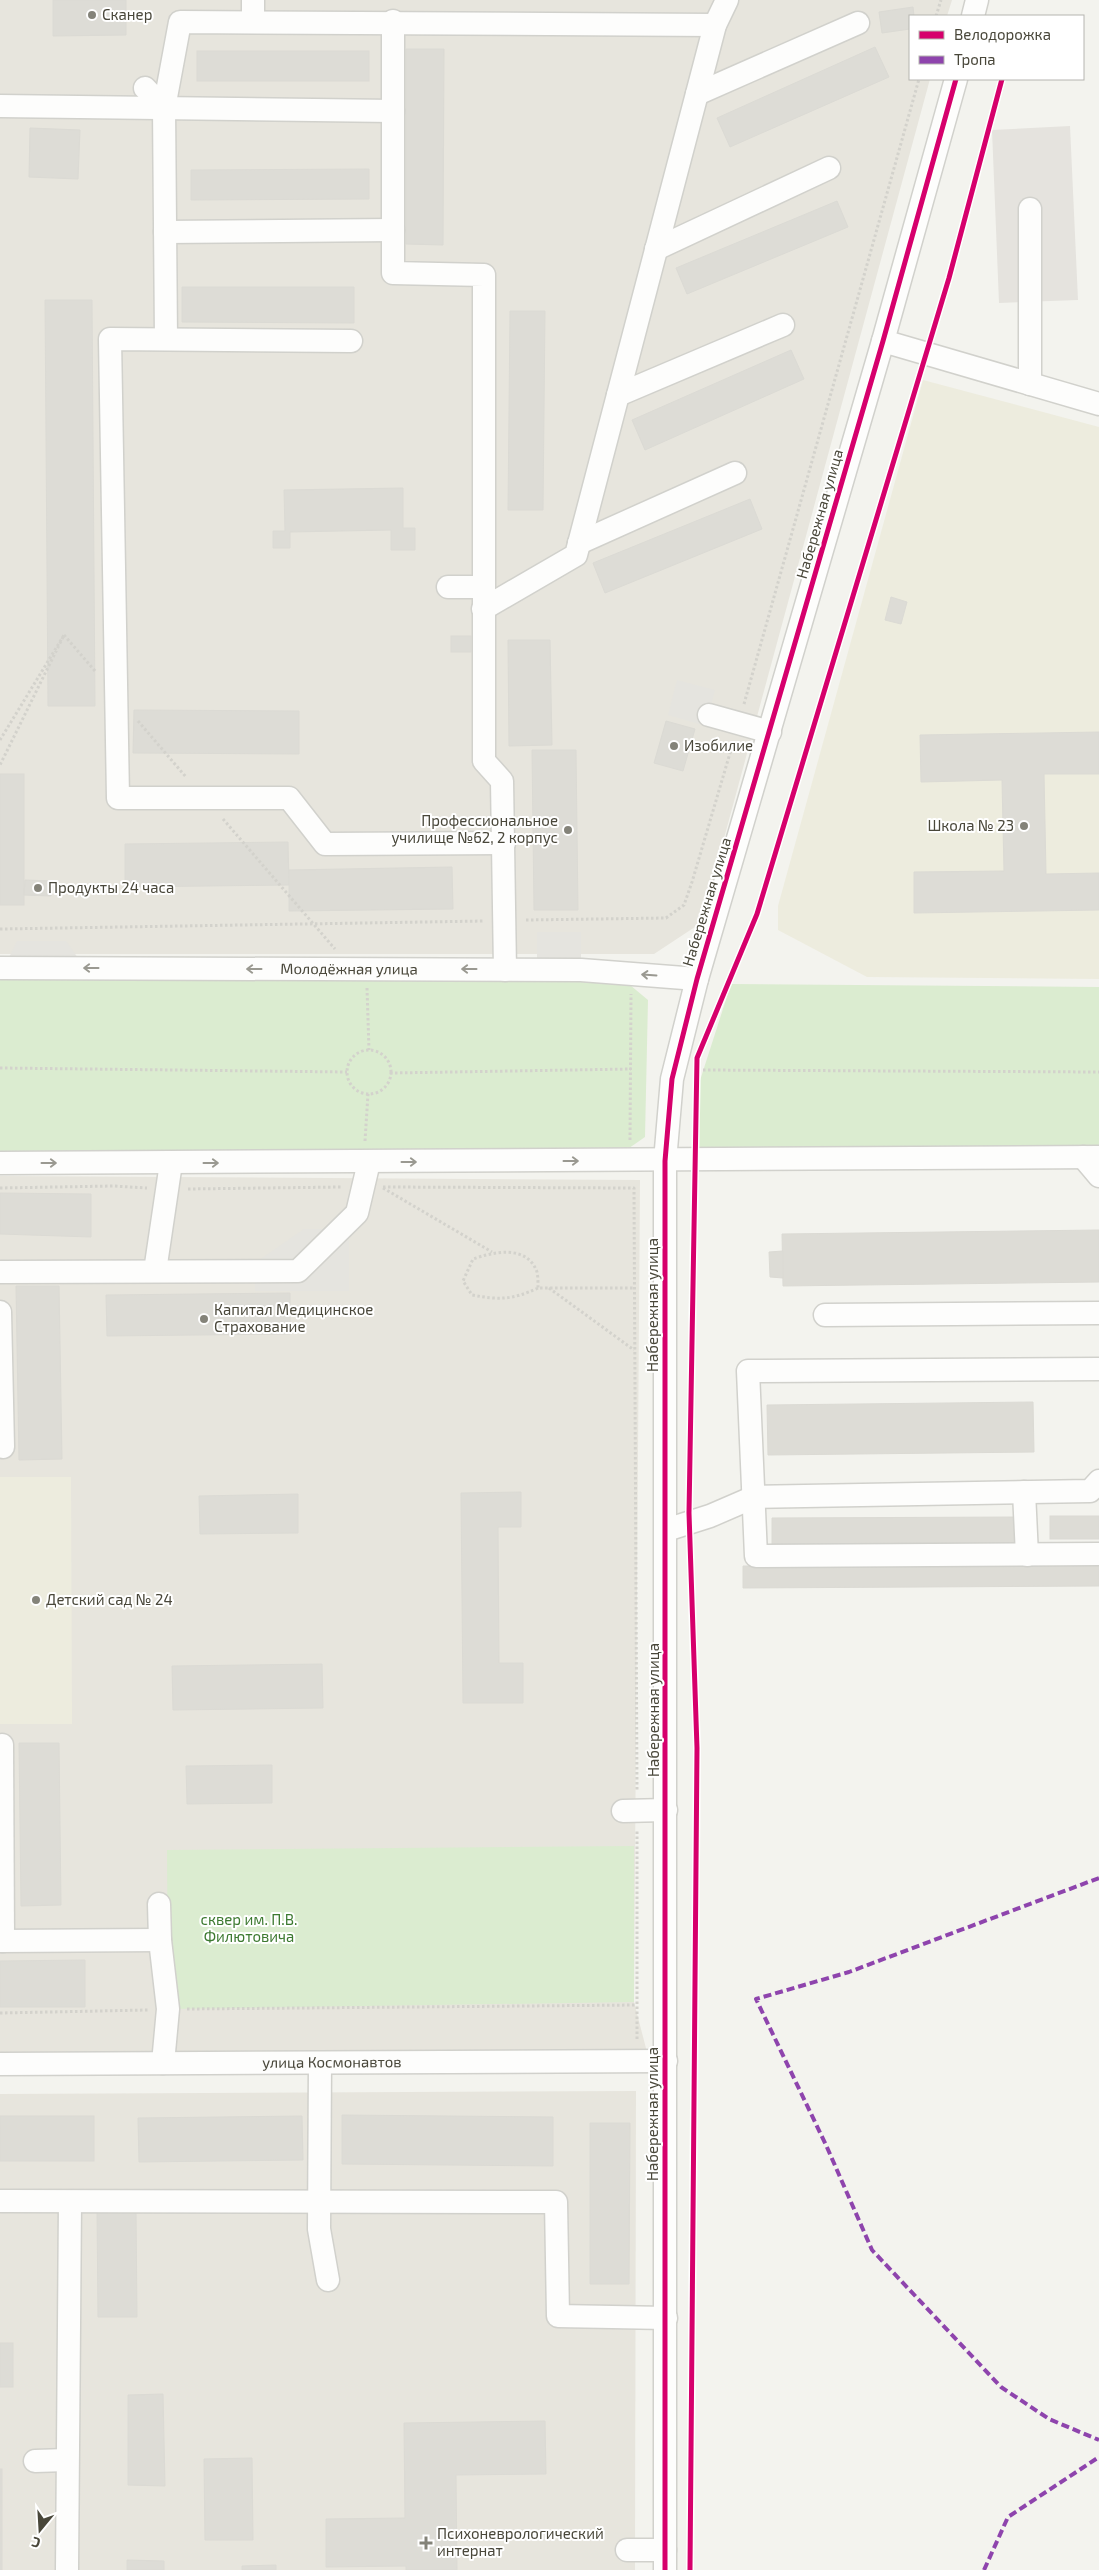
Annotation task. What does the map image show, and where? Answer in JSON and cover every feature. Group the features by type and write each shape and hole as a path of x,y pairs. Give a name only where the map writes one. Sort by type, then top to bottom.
{"street":[{"path":"448,587 483,598 576,555 715,25 727,0"},
{"path":"973,15 977,0"},
{"path":"166,339 164,108 180,22 253,11 393,22 715,25"},
{"path":"393,22 393,273 484,275 484,761 502,781 505,970"},
{"path":"697,94 858,23"},
{"name":"Набережная улица","path":"665,2560 666,1161 672,1079 697,979 884,341 956,80"},
{"path":"146,88 164,108"},
{"path":"0,106 393,111"},
{"path":"656,249 829,168"},
{"path":"1030,209 1030,384"},
{"path":"165,232 393,230"},
{"path":"618,395 783,325"},
{"path":"351,341 110,339 118,798 289,798 325,844 504,843"},
{"path":"884,341 1099,404"},
{"path":"579,543 735,474"},
{"path":"709,715 770,732"},
{"name":"Молодёжная улица","path":"0,968 581,970 697,979"},
{"path":"0,1163 666,1161 1091,1157 1099,1176"},
{"path":"0,1272 298,1271 357,1213 366,1162"},
{"path":"155,1271 171,1163"},
{"path":"0,1312 3,1447"},
{"path":"825,1315 1099,1313"},
{"path":"1099,1369 748,1371 756,1556 1099,1554"},
{"path":"666,1530 696,1521 754,1497 1090,1491 1099,1481"},
{"path":"1024,1492 1027,1555"},
{"path":"2,1744 1,1941 160,1940"},
{"path":"630,1811 666,1810"},
{"path":"159,1904 160,1940 168,2009 163,2063"},
{"name":"улица Космонавтов","path":"0,2064 666,2061"},
{"path":"320,2062 318,2202 319,2229 328,2280"},
{"path":"0,2201 556,2202 558,2316 666,2318"},
{"path":"67,2570 70,2202"},
{"path":"35,2461 67,2460"},
{"path":"627,2550 665,2560"}],"path":[{"path":"936,15 941,0"},
{"path":"0,929 666,918 684,905 739,723 918,80"},
{"path":"64,635 96,672"},
{"path":"0,740 64,635"},
{"path":"0,765 64,635"},
{"path":"135,717 193,784"},
{"path":"219,814 342,956"},
{"path":"369,1050 367,986 377,986"},
{"path":"630,1147 631,986"},
{"path":"369,1050 382,1055 386,1060 390,1073 389,1080 381,1090 368,1094 354,1088 347,1072 350,1061 355,1055 369,1050"},
{"path":"0,1068 347,1072"},
{"path":"390,1073 631,1069"},
{"path":"703,1070 1099,1072"},
{"path":"366,1162 368,1094"},
{"path":"0,1188 113,1186 167,1189 363,1187"},
{"path":"492,1252 382,1187 634,1188 630,1811 637,2040"},
{"path":"538,1288 537,1271 527,1260 512,1252 492,1252 473,1259 463,1281 472,1295 499,1300 522,1295 538,1288 634,1288"},
{"path":"549,1288 634,1350"},
{"path":"0,2014 168,2009 637,2005"}],"shaded area":[{"path":"0,0 952,0 947,15 909,15 909,80 930,80 701,923 654,954 0,954"},
{"path":"1070,126 1078,300 999,303 992,130"},
{"path":"923,380 1099,427 1099,979 867,977 778,930 778,906"},
{"path":"677,680 715,690 706,726 668,715"},
{"path":"537,932 581,932 581,970 537,970"},
{"path":"17,941 66,941 85,968 4,968"},
{"path":"0,1176 640,1180 634,2002 648,2056 0,2055"},
{"path":"304,1229 349,1229 349,1291 255,1291 255,1263"},
{"name":"Детский сад № 24","path":"0,1477 71,1477 72,1724 0,1724"},
{"path":"636,2091 635,2570 0,2570 0,2094"}],"green space":[{"path":"0,979 624,980 648,1000 645,1137 622,1153 0,1160"},
{"path":"731,984 1099,987 1099,1145 696,1149 695,1096"},
{"name":"сквер им. П.В. Филютовича","path":"634,1846 634,2002 168,2009 167,1850"}],"building":[{"path":"53,0 126,0 126,35 53,36"},
{"path":"913,7 914,15 909,15 909,29 882,33 879,12"},
{"path":"875,47 889,77 730,147 717,118"},
{"path":"406,49 444,49 443,245 406,244"},
{"path":"197,51 369,51 369,81 197,81"},
{"path":"30,128 80,130 78,179 29,177"},
{"path":"369,169 369,199 191,200 191,170"},
{"path":"837,201 848,227 687,294 676,268"},
{"path":"182,287 354,287 354,323 182,322"},
{"path":"45,300 92,300 95,706 48,706"},
{"path":"510,311 545,311 543,510 508,510"},
{"path":"791,350 804,379 645,450 632,420"},
{"path":"403,488 403,528 415,528 415,550 391,550 391,530 290,532 290,548 273,548 273,531 285,531 284,490"},
{"path":"750,499 762,529 605,593 593,563"},
{"path":"891,597 907,602 901,624 885,620"},
{"path":"451,636 471,636 471,652 451,652"},
{"path":"508,640 550,640 552,745 509,746"},
{"path":"134,710 299,711 299,754 133,753"},
{"name":"Изобилие","path":"666,721 695,729 683,771 654,763"},
{"name":"Школа № 23","path":"1099,732 1099,774 1044,774 1046,874 1099,873 1099,910 914,913 914,872 1004,871 1002,780 921,782 920,735"},
{"path":"532,750 576,750 578,910 534,910"},
{"path":"0,774 24,774 24,905 0,905"},
{"path":"288,842 289,885 125,887 125,844"},
{"path":"452,867 453,909 289,911 289,870"},
{"name":"Продукты 24 часа","path":"25,880 52,881 51,896 24,895"},
{"path":"0,1193 91,1194 91,1237 0,1234"},
{"path":"1099,1230 1099,1282 783,1286 782,1234"},
{"path":"783,1251 783,1278 770,1277 769,1252"},
{"path":"16,1286 59,1286 62,1459 19,1460"},
{"path":"290,1293 290,1334 107,1336 106,1295"},
{"path":"1033,1402 1034,1452 768,1455 767,1405"},
{"path":"521,1492 521,1527 498,1527 499,1663 523,1663 523,1703 463,1703 461,1493"},
{"path":"298,1494 298,1533 200,1534 199,1496"},
{"path":"1050,1516 1099,1516 1099,1539 1050,1539"},
{"path":"1016,1517 1016,1543 772,1544 772,1518"},
{"path":"1099,1565 1099,1586 743,1588 743,1566"},
{"path":"322,1664 323,1708 173,1710 172,1666"},
{"path":"19,1743 59,1743 61,1905 21,1906"},
{"path":"272,1765 272,1803 187,1804 186,1766"},
{"path":"85,1960 85,2007 0,2007 0,1961"},
{"path":"342,2115 553,2117 553,2166 342,2164"},
{"path":"0,2116 94,2116 94,2161 0,2161"},
{"path":"302,2116 303,2160 139,2162 138,2118"},
{"path":"590,2123 630,2123 629,2284 590,2284"},
{"path":"97,2210 136,2210 137,2317 98,2317"},
{"path":"0,2343 13,2343 13,2387 0,2387"},
{"path":"163,2394 165,2486 128,2485 128,2395"},
{"path":"545,2421 546,2474 456,2475 457,2570 406,2570 406,2566 326,2567 326,2519 405,2518 404,2423"},
{"path":"252,2458 253,2540 205,2540 204,2459"},
{"path":"0,2469 2,2469 2,2570 0,2570"},
{"path":"127,2560 164,2561 164,2570 127,2570"},
{"path":"276,2565 276,2570 242,2570 242,2566"}],"marked path":[{"path":"1099,1878 849,1972 756,1999 826,2145 872,2250 1001,2387 1049,2419 1099,2440"},
{"path":"984,2570 1008,2517 1099,2457"}],"cycle path":[{"path":"665,2570 665,1161 672,1079 697,979 883,341 956,80"},
{"path":"690,2570 697,1748 689,1513 697,1058 757,914 949,278 1002,80"}],"place":[{"name":"Сканер","path":"92,15"},
{"name":"Изобилие","path":"674,746"},
{"name":"Школа № 23","path":"1024,826"},
{"name":"Профессиональное училище №62, 2 корпус","path":"568,830"},
{"name":"Продукты 24 часа","path":"38,888"},
{"name":"Капитал Медицинское Страхование","path":"204,1319"},
{"name":"Детский сад № 24","path":"36,1600"},
{"name":"Психоневрологический интернат","path":"426,2543"}]}
